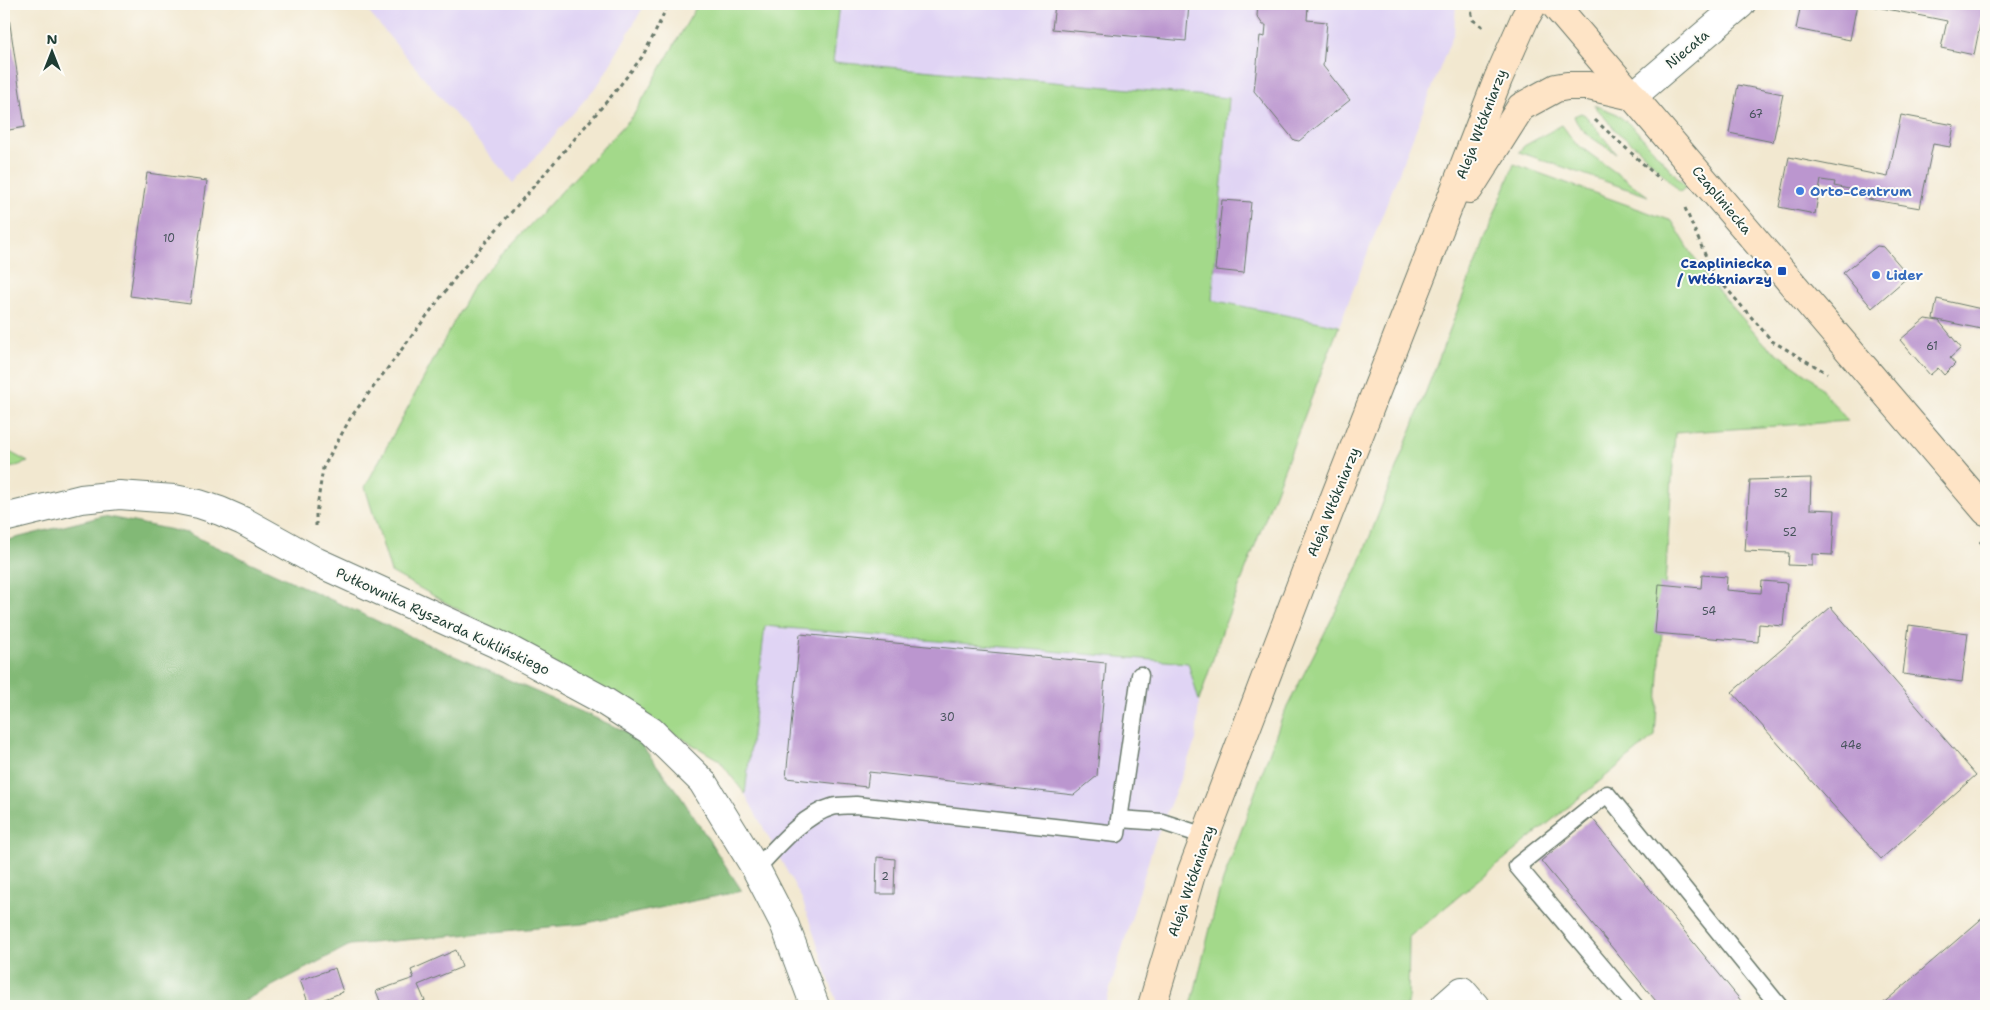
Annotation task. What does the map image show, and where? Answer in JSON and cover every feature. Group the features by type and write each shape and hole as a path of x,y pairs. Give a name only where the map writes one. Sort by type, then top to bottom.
{"main road":[{"name":"Aleja Włókniarzy","path":"1152,1006 1192,871 1205,836 1498,79 1533,4"},
{"name":"Czapliniecka","path":"1554,4 1633,96 1980,522"},
{"path":"1436,241 1521,107 1556,88 1567,86 1589,86 1633,96"}],"street":[{"name":"Niecała","path":"1633,96 1741,4"},
{"name":"Pułkownika Ryszarda Kuklińskiego","path":"4,518 81,499 119,495 174,499 199,504 228,514 317,562 508,649 599,698 651,732 702,781 756,869 784,923 815,1006"},
{"path":"1445,1006 1462,991 1475,1006"}],"lane":[{"path":"756,869 787,837 807,820 832,807 856,805 1117,834 1140,675"},
{"path":"1635,1006 1517,866 1607,794 1779,1006"},
{"path":"1119,819 1162,822 1205,836"}],"path":[{"path":"317,562 316,514 323,468 351,417 459,273 614,93 642,57 668,4"},
{"path":"1470,4 1473,20 1484,28"},
{"path":"1588,113 1667,186"},
{"path":"1684,206 1713,273 1765,334 1772,341 1834,376"},
{"path":"1980,522 1986,548"}],"shaded area":[{"path":"365,4 645,4 600,82 513,183 366,9"},
{"path":"840,4 1456,4 1454,32 1339,326 1212,301 1229,98 832,62"},
{"path":"765,626 1189,663 1199,701 1196,740 1153,846 1105,1006 838,1006 802,899 745,794"}],"green space":[{"path":"698,4 840,4 833,62 1229,98 1212,300 1339,326 1223,629 1199,701 1188,663 765,626 745,794 719,760 538,654 391,572 365,487 475,283 633,116"},
{"path":"1594,105 1615,113 1634,128 1686,187 1680,192 1638,148 1617,132"},
{"path":"1581,113 1585,115 1616,153 1592,138 1581,128 1574,116"},
{"path":"1562,125 1575,143 1648,196 1519,152 1524,146"},
{"path":"1514,164 1672,221 1706,277 1766,345 1812,378 1848,421 1675,433 1655,736 1409,937 1408,1006 1191,1006 1219,892 1283,715 1358,567"},
{"path":"4,449 28,462 4,470"},
{"path":"104,516 187,533 416,639 634,735 681,797 742,891 582,924 350,945 234,1006 4,1006 4,541"}],"building":[{"path":"4,4 7,4 25,127 4,131"},
{"path":"1055,4 1189,4 1186,41 1052,29"},
{"path":"1258,4 1319,4 1315,7 1308,6 1307,20 1327,22 1323,66 1350,100 1299,141 1294,140 1254,91 1260,36 1265,37 1266,25 1263,25 1257,16"},
{"path":"1801,4 1857,4 1850,40 1796,29"},
{"path":"1873,4 1984,5 1974,55 1941,48 1947,21 1872,6"},
{"path":"1738,85 1783,94 1773,142 1729,133"},
{"path":"1901,115 1954,125 1950,147 1933,144 1920,208 1868,199 1869,193 1834,186 1835,182 1821,180 1815,214 1779,207 1789,157 1888,177"},
{"path":"147,173 207,181 190,304 130,296"},
{"path":"1222,200 1251,202 1244,273 1215,270"},
{"path":"1877,246 1884,247 1909,276 1872,308 1843,273"},
{"path":"1937,299 1986,310 1986,330 1933,319"},
{"path":"1925,319 1939,321 1961,348 1950,358 1955,364 1944,375 1938,368 1930,375 1900,340"},
{"path":"1811,478 1810,509 1835,510 1832,555 1812,554 1812,566 1788,565 1789,553 1745,551 1750,480"},
{"path":"1702,575 1727,577 1726,590 1761,593 1762,581 1787,583 1783,626 1759,624 1758,642 1655,633 1659,584 1701,588"},
{"path":"1831,607 1976,775 1881,859 1732,692"},
{"path":"1909,625 1968,633 1962,682 1903,674"},
{"path":"800,634 1106,663 1097,776 1074,795 869,772 867,787 786,778"},
{"path":"1592,818 1742,1002 1737,1006 1660,1006 1541,861"},
{"path":"877,857 895,859 894,894 876,894"},
{"path":"1986,915 1986,1006 1880,1006"},
{"path":"456,950 462,967 418,985 425,1001 413,1006 382,1006 376,991 414,978 411,970"},
{"path":"335,968 343,992 309,1005 300,980"}],"place":[{"name":"Orto-Centrum","path":"1800,191"},
{"name":"Czapliniecka / Włókniarzy","path":"1782,271"},
{"name":"Lider","path":"1876,275"}]}
